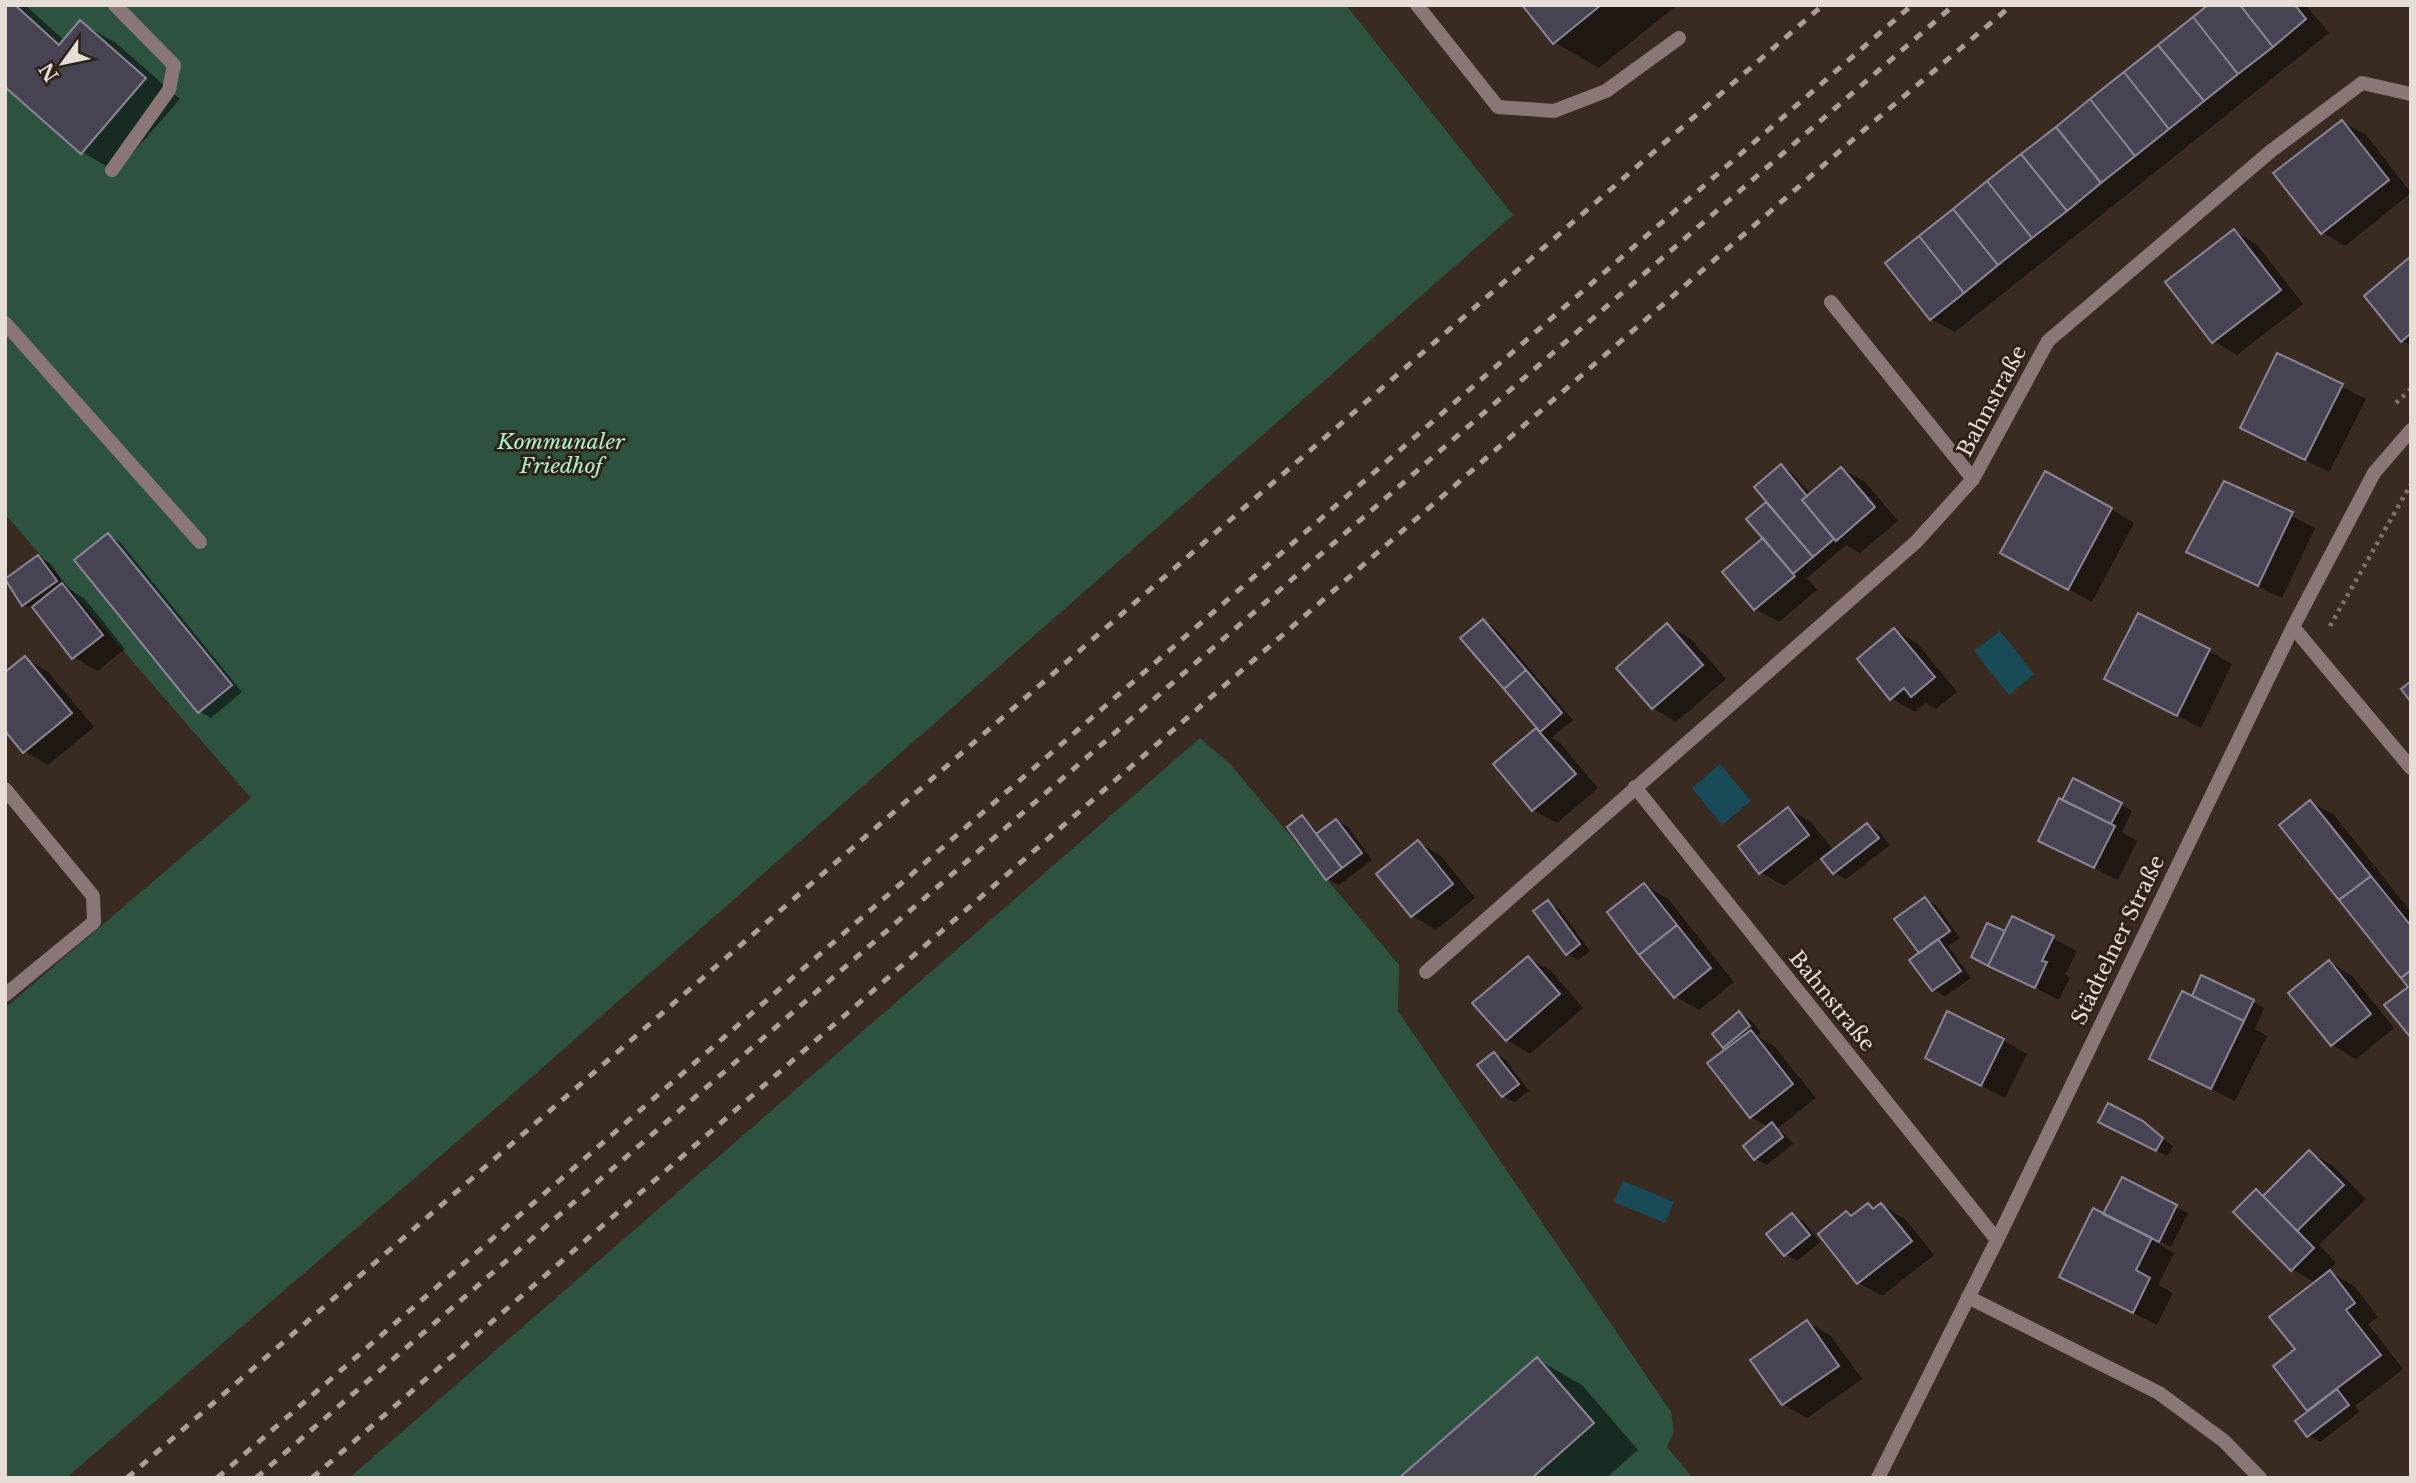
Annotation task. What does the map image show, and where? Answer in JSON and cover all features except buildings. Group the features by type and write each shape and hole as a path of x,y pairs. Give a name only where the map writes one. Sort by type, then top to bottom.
{"street":[{"path":"112,170 169,90 174,65 114,5"},
{"path":"1417,5 1498,107 1554,111 1606,90 1679,38"},
{"name":"Bahnstraße","path":"1426,972 1916,542 1973,479 2048,341 2271,151 2362,83 2411,94"},
{"path":"1831,302 1973,479"},
{"path":"5,323 200,542"},
{"name":"Städtelner Straße","path":"1878,1478 1997,1240 2293,627 2374,473 2411,430"},
{"path":"2293,627 2316,651 2411,768"},
{"name":"Bahnstraße","path":"1635,787 1997,1240"},
{"path":"5,789 93,896 94,922 5,995"},
{"path":"1968,1297 2159,1393 2224,1441 2260,1478"}],"green space":[{"name":"Kommunaler Friedhof","path":"5,5 1346,5 1513,215 517,1090 66,1478 5,1478 5,1008 251,798 5,514"},
{"path":"1200,738 1230,764 1399,965 1398,1011 1671,1412 1674,1431 1667,1447 1693,1478 349,1478"}],"water":[{"path":"2000,631 2034,674 2009,695 1974,651"},
{"path":"1720,764 1751,801 1722,825 1692,788"},
{"path":"1623,1181 1674,1202 1665,1223 1614,1202"}],"railway":[{"path":"127,1478 1823,5"},
{"path":"217,1478 1912,5"},
{"path":"256,1478 1954,5"},
{"path":"312,1478 1864,130 2012,5"}]}
